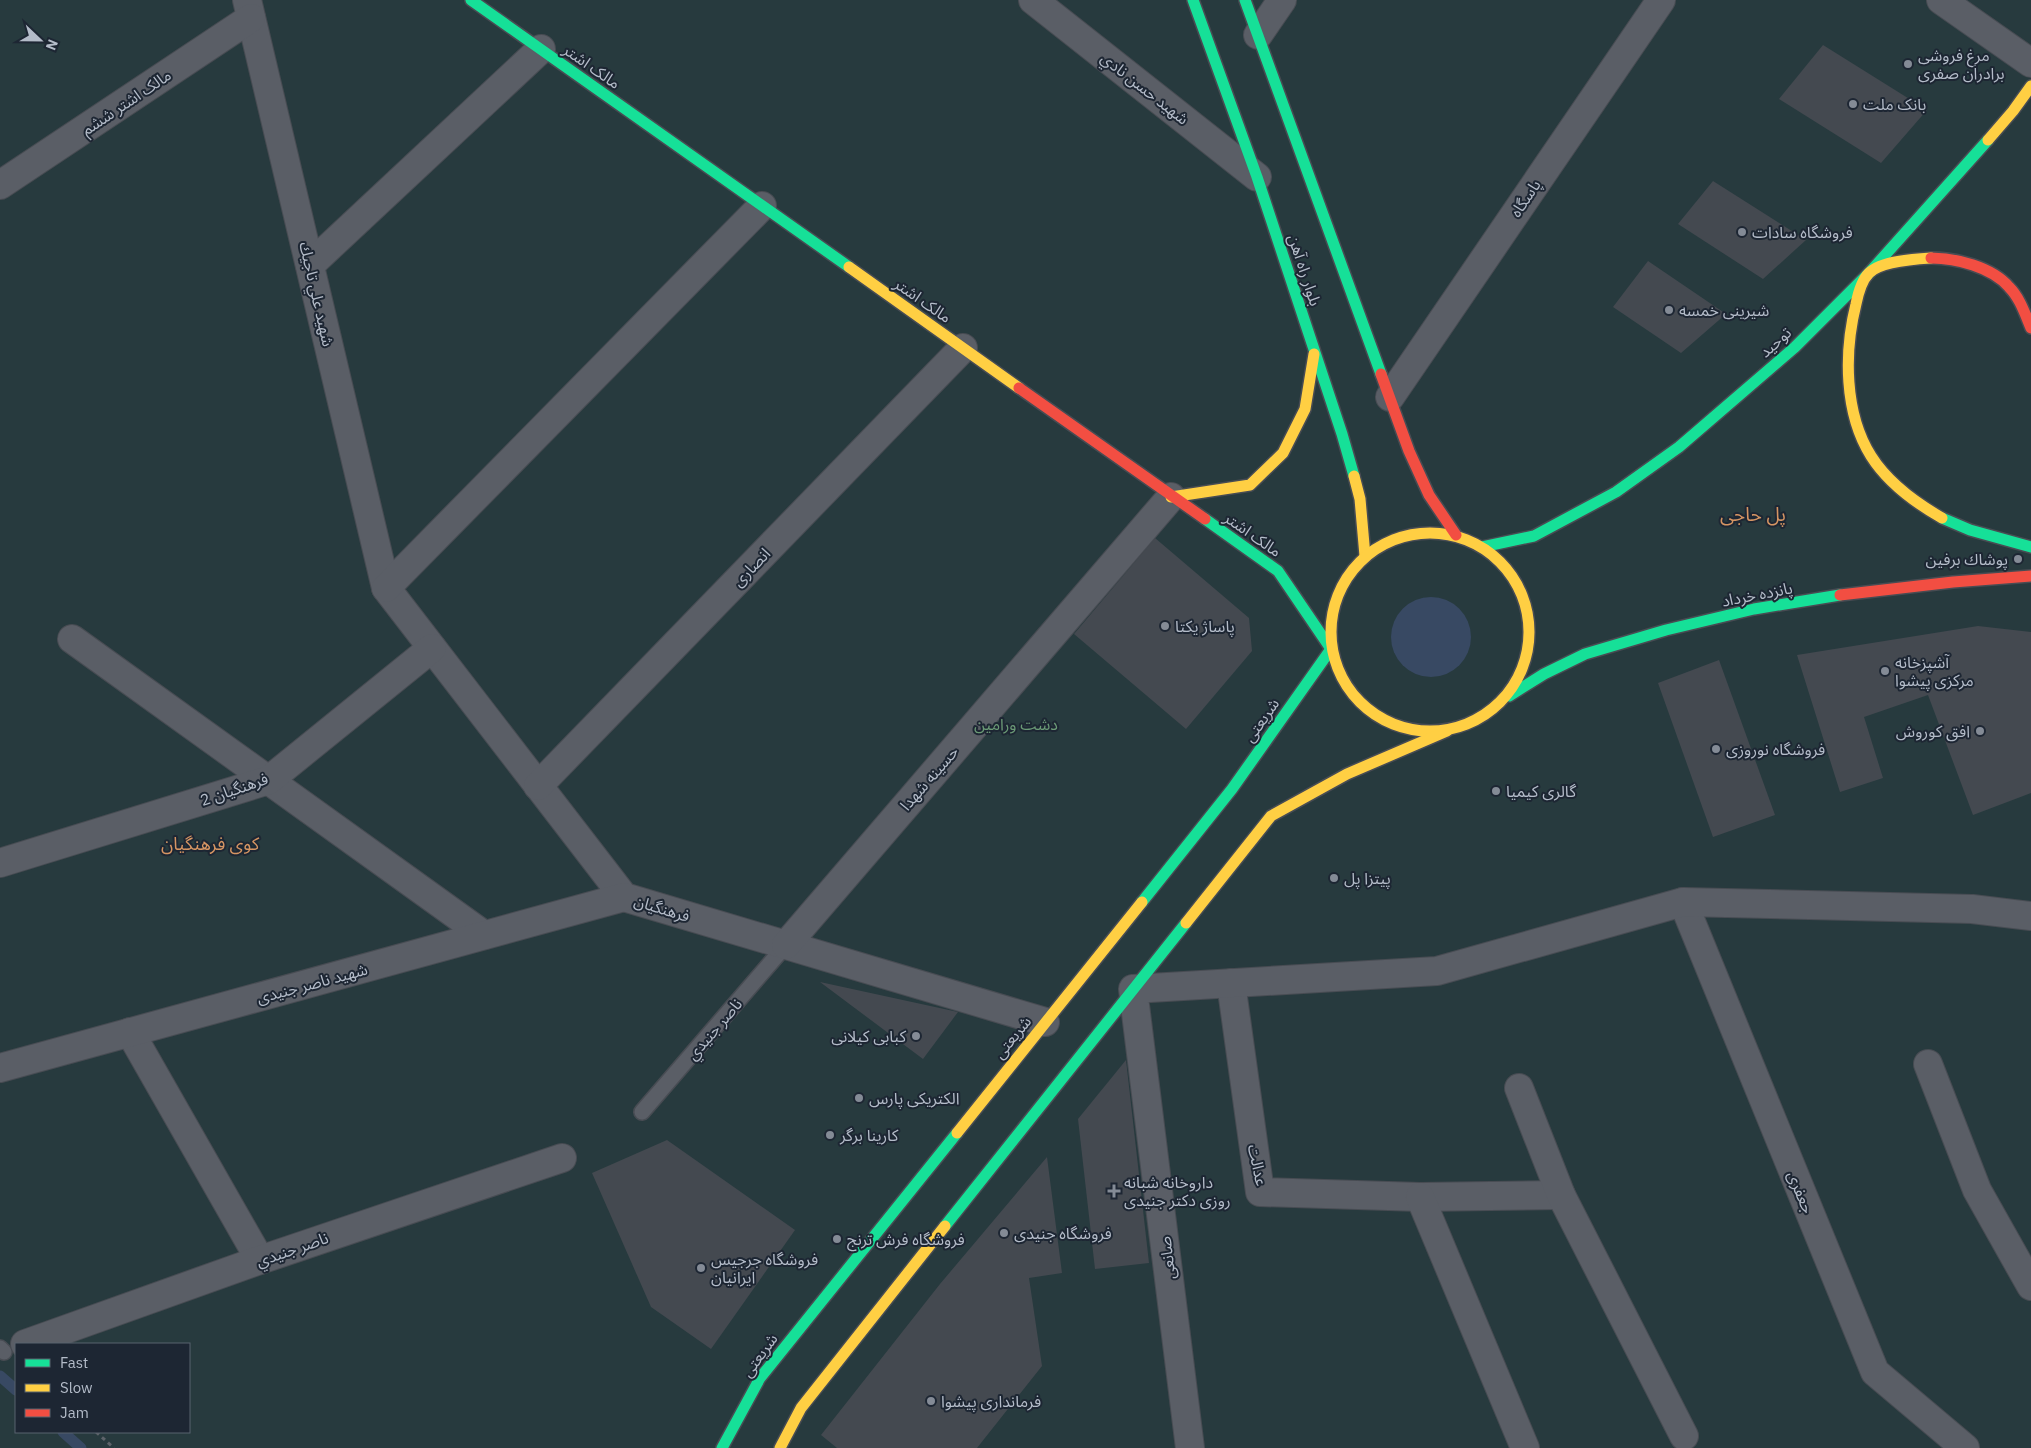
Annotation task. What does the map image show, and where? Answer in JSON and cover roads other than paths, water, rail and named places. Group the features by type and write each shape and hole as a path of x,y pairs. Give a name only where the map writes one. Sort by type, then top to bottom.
{"main road":[{"name":"مالک اشتر","path":"471,0 1278,571 1331,650"},
{"name":"بلوار راه آهن","path":"1193,0 1257,177 1342,434 1360,499 1366,556"},
{"path":"1246,0 1409,451 1428,495 1456,535"},
{"name":"توحید","path":"1482,547 1534,536 1616,492 1679,447 1794,347 1869,273 2022,111 2031,86"},
{"path":"2031,328 2020,302 2005,281 1986,269 1938,258 1908,260 1886,265 1869,273 1858,295 1852,320 1849,348 1849,385 1856,423 1872,459 1890,480 1931,512 1963,528 2031,547"},
{"path":"1171,497 1250,485 1283,453 1305,409 1314,350"},
{"path":"1447,731 1416,732 1386,723 1360,704 1342,679 1331,650 1330,623 1336,598 1348,575 1366,556 1393,539 1424,532 1456,535 1482,547 1505,566 1520,590 1529,618 1529,648 1520,675 1504,700"},
{"name":"پانزده خرداد","path":"1447,731 1478,720 1504,700 1544,674 1585,654 1666,630 1754,609 1839,596 1953,582 2031,576"},
{"name":"شریعتی","path":"722,1448 760,1378 1232,789 1331,650"},
{"path":"780,1448 801,1408 1271,816 1347,774 1447,731"}],"street":[{"name":"شهيد حسن نادي","path":"1033,0 1257,177"},
{"path":"1258,35 1282,0"},
{"name":"پاسگاه","path":"1390,397 1661,0"},
{"path":"1941,0 2031,63"},
{"name":"مالک اشتر ششم","path":"0,186 249,9"},
{"name":"شهيد علي تاجيك","path":"249,9 386,588"},
{"path":"310,265 541,49"},
{"path":"386,588 762,206"},
{"name":"انصاری","path":"538,786 963,348"},
{"name":"حسینه شهدا","path":"786,945 1171,497"},
{"name":"فرهنگیان","path":"386,588 624,897 1045,1022"},
{"path":"72,639 484,935"},
{"name":"فرهنگيان 2","path":"0,863 269,780 432,648"},
{"name":"شهيد ناصر جنیدی","path":"0,1068 624,897"},
{"path":"1133,989 1437,971 1683,902 1972,909 2031,916"},
{"name":"جعفری","path":"1683,902 1875,1372 1965,1448"},
{"name":"عدالت","path":"1231,983 1260,1192 1420,1197 1561,1195"},
{"name":"صانعی","path":"1133,989 1190,1448"},
{"path":"130,1032 260,1260"},
{"path":"1928,1064 1977,1190 2031,1286"},
{"path":"1519,1088 1561,1195 1684,1436"},
{"name":"ناصر جنيدي","path":"25,1343 260,1260 562,1158"},
{"path":"1420,1197 1525,1448"}],"lane":[{"name":"ناصر جنيدي","path":"642,1112 786,945"}],"water":[{"path":"1431,597 1446,600 1459,609 1468,622 1471,637 1468,652 1459,665 1446,674 1431,677 1416,674 1403,665 1394,652 1391,637 1394,622 1403,609 1416,600"}],"waterway":[{"path":"0,1376 15,1389"},
{"path":"64,1433 81,1448"}],"place":[{"name":"مرغ فروشی برادران صفری","path":"1908,64"},
{"name":"بانک ملت","path":"1853,104"},
{"name":"فروشگاه سادات","path":"1742,232"},
{"name":"شیرینی خمسه","path":"1669,310"},
{"name":"پوشاك برفين","path":"2018,559"},
{"name":"پاساژ یکتا","path":"1165,626"},
{"name":"آشپزخانه مرکزی پیشوا","path":"1885,671"},
{"name":"افق کوروش","path":"1980,731"},
{"name":"فروشگاه نوروزی","path":"1716,749"},
{"name":"گالری کیمیا","path":"1496,791"},
{"name":"پیتزا پل","path":"1334,878"},
{"name":"کبابی کیلانی","path":"916,1036"},
{"name":"الکتریکی پارس","path":"859,1098"},
{"name":"کارینا برگر","path":"830,1135"},
{"name":"داروخانه شبانه روزی دکتر جنیدی","path":"1114,1191"},
{"name":"فروشگاه جنیدی","path":"1004,1233"},
{"name":"فروشگاه فرش ترنج","path":"837,1239"},
{"name":"فروشگاه جرجیس ایرانیان","path":"701,1268"},
{"name":"فرمانداری پیشوا","path":"931,1401"}],"district":[{"name":"پل حاجی","path":"1753,514"},
{"name":"کوی فرهنگیان","path":"210,843"}],"park label":[{"name":"دشت ورامین","path":"1016,724"}]}
